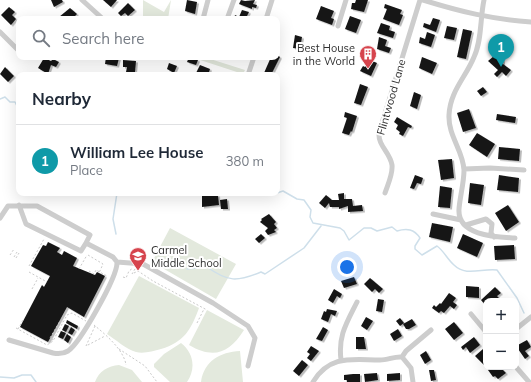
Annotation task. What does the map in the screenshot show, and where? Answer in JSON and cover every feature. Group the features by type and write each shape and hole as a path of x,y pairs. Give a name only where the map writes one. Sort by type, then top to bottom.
{"street":[{"path":"82,0 101,16"},
{"path":"203,16 208,0"},
{"path":"229,16 234,0"},
{"path":"267,16 272,0"},
{"path":"338,26 346,0"},
{"path":"422,0 480,16 531,22"},
{"name":"Flintwood Lane","path":"385,193 391,176 392,165 389,157 379,143 379,133 422,0"},
{"path":"461,220 459,209 464,169 461,155 450,129 450,107 454,92 476,51 480,16 484,0"},
{"path":"0,32 16,48"},
{"path":"249,72 253,60"},
{"path":"464,169 503,168 524,170"},
{"path":"0,218 8,206 19,205 38,206 90,235 81,251 26,224 19,205"},
{"path":"433,214 461,220 479,233 494,237 515,238"},
{"path":"466,225 486,219 492,224 491,233 494,237"},
{"path":"9,340 60,354 66,352 72,347 89,322 116,273 117,262 113,257 86,243"},
{"path":"117,262 142,264 213,303 248,326 255,338 248,366"},
{"path":"341,360 341,334 357,302"},
{"path":"471,314 483,328"},
{"path":"519,327 531,317"},
{"path":"313,382 325,368 341,360 386,360 402,357 406,351 431,330"},
{"path":"402,357 411,368 413,382"},
{"path":"519,370 528,381"}],"path":[{"path":"29,266 44,239"},
{"path":"10,255 14,249"},
{"path":"14,257 17,252"},
{"path":"16,258 19,253"},
{"path":"79,269 87,254 103,264 99,272"},
{"path":"124,277 126,278 129,271 134,267 136,268 132,274 138,271 156,283 207,310"},
{"path":"89,271 94,274 96,270 106,276"},
{"path":"29,272 47,282"},
{"path":"32,289 39,277"},
{"path":"197,323 204,309"},
{"path":"16,328 47,345 54,340 67,315 72,313 86,321"},
{"path":"18,330 23,320"},
{"path":"54,340 50,338 60,320 63,322"},
{"path":"92,324 106,335 117,348 126,365"},
{"path":"95,326 86,346 106,335"},
{"path":"117,348 145,366 157,382"}],"shaded area":[{"path":"143,0 164,12 171,0 168,16 143,16"},
{"path":"200,60 213,60 245,70 244,72 237,72"},
{"path":"170,228 236,264 216,299 152,262"},
{"path":"139,276 199,308 190,329 176,343 161,349 142,353 129,349 107,334"},
{"path":"207,310 244,330 232,344 220,352 206,352 189,345"},
{"path":"181,343 189,351 191,356 192,372 187,382 170,382 154,367 154,364 164,354"},
{"path":"240,351 243,382 201,382 206,368 214,359 226,353"},
{"path":"119,365 132,370 142,382 95,382 101,372"}],"building":[{"path":"51,0 62,0 63,2 54,7"},
{"path":"103,0 117,0 111,7"},
{"path":"187,0 197,2 195,14 185,11"},
{"path":"241,0 255,0 253,4 257,5 256,8 252,7 252,9 239,4"},
{"path":"356,0 368,0 364,12 351,9 352,3 355,3"},
{"path":"128,3 135,10 128,16 125,13 121,16 118,13"},
{"path":"385,4 402,10 400,14 403,15 399,25 383,19 387,9 384,8"},
{"path":"321,6 334,11 331,18 334,19 332,25 316,19"},
{"path":"9,7 15,12 12,15 16,19 11,25 1,15"},
{"path":"70,8 77,14 75,16 60,16"},
{"path":"242,10 249,12 247,16 239,16"},
{"path":"350,16 361,20 356,33 345,29"},
{"path":"433,18 440,20 436,32 423,27 424,23 430,25"},
{"path":"381,23 390,26 389,30 395,32 393,38 377,33"},
{"path":"447,26 457,28 454,40 444,38"},
{"path":"463,29 472,31 466,59 457,57"},
{"path":"427,32 435,35 431,47 419,43 420,37 425,39"},
{"path":"295,35 302,37 300,49 293,48"},
{"path":"379,37 387,40 385,46 391,48 389,53 377,49"},
{"path":"494,56 503,60 503,64 511,70 506,76 502,72 497,77 494,74 498,70 488,61"},
{"path":"422,57 437,63 432,74 419,68"},
{"path":"43,60 55,60 59,62 56,67 51,65 49,72 45,72 38,68"},
{"path":"106,60 118,60 117,66 105,64"},
{"path":"123,60 136,61 135,72 126,72 127,67 123,67"},
{"path":"188,60 198,60 196,65 187,62"},
{"path":"270,60 278,60 272,72 264,72"},
{"name":"Best House in the World","path":"370,60 377,63 371,76 360,71"},
{"path":"169,63 177,66 174,72 167,69"},
{"path":"200,65 210,69 209,72 196,72"},
{"path":"5,67 14,76 8,82 0,74"},
{"path":"360,84 368,87 361,105 354,103"},
{"path":"483,87 487,92 481,96 477,91"},
{"path":"414,92 421,95 417,109 410,106"},
{"path":"469,109 476,128 463,132 457,113"},
{"path":"345,112 357,116 352,132 351,131 349,135 342,133 347,118 344,117"},
{"path":"497,114 516,117 515,123 496,120"},
{"path":"397,117 412,126 411,128 408,127 403,136 399,134 400,132 396,129 398,125 394,122"},
{"path":"477,133 495,144 487,157 469,145"},
{"path":"499,147 520,149 519,161 498,159"},
{"path":"452,159 454,178 441,180 438,160"},
{"path":"415,175 423,178 421,184 417,183 414,189 410,188"},
{"path":"499,175 519,178 518,192 497,190"},
{"path":"470,183 484,185 481,205 468,203"},
{"path":"440,186 452,188 450,208 438,207"},
{"path":"344,193 344,199 352,199 353,206 362,205 363,211 348,212 348,206 339,209 339,207 330,207 329,203 325,208 319,203 326,195 332,200 339,200 338,194"},
{"path":"202,196 218,196 219,205 202,207"},
{"path":"227,199 228,209 221,209 220,200"},
{"path":"508,205 519,222 506,231 495,213"},
{"path":"269,214 276,222 274,224 277,228 274,230 276,232 268,235 265,231 268,228 260,222 262,220 261,219"},
{"path":"432,223 453,227 450,242 429,237"},
{"path":"261,234 265,238 259,243 255,239"},
{"path":"463,234 483,243 477,257 457,248"},
{"path":"48,242 60,248 57,252 62,255 64,251 77,258 73,266 95,275 97,272 105,276 84,317 67,307 48,342 20,327 42,285 44,287 50,276 31,266 43,245 46,246"},
{"path":"514,245 515,259 495,260 494,246"},
{"path":"354,277 357,284 344,288 341,281"},
{"path":"370,278 383,289 379,293 375,289 372,292 364,284"},
{"path":"466,286 479,287 479,298 466,297"},
{"path":"495,287 501,293 497,296 499,298 483,298"},
{"path":"334,289 342,294 340,298 337,296 333,303 328,300"},
{"path":"449,293 456,298 453,302 457,305 454,309 450,306 444,313 441,311 439,313 432,308 434,305 436,307 440,303 441,304"},
{"path":"378,299 384,300 382,312 376,311"},
{"path":"327,309 337,311 335,316 331,314 328,322 321,319 324,311 326,312"},
{"path":"366,317 373,321 367,330 361,326"},
{"path":"400,318 404,323 400,326 396,321"},
{"path":"412,319 416,325 406,329 403,324"},
{"path":"67,320 78,326 77,329 66,323"},
{"path":"454,322 463,333 454,340 445,329"},
{"path":"65,324 69,326 66,332 62,330"},
{"path":"71,327 75,330 72,335 68,333"},
{"path":"323,327 328,330 322,341 316,339"},
{"path":"398,329 402,336 394,341 390,334"},
{"path":"61,331 66,333 63,339 58,337"},
{"path":"67,334 71,337 68,343 64,340"},
{"path":"356,337 364,337 366,349 356,349"},
{"path":"474,337 480,345 470,353 466,347 463,350 461,347"},
{"path":"527,340 531,347 525,351 529,356 525,359 519,350 519,344"},
{"path":"311,346 319,351 311,361 307,358 310,354 307,352"},
{"path":"483,349 483,364 475,356"},
{"path":"426,351 431,360 425,364 420,355"},
{"path":"302,360 308,365 299,376 293,371"},
{"path":"429,370 434,370 436,380 431,381"},
{"path":"488,370 503,370 506,373 498,379 495,376 493,377"},
{"path":"377,373 378,380 365,382 364,374"},
{"path":"400,373 400,380 387,381 387,374"},
{"path":"360,374 360,382 347,382 347,380 344,380 344,375"}],"waterway":[{"path":"0,99 5,97 10,102 15,102 16,104"},
{"path":"280,192 283,191 297,199 304,200 311,210 310,217 313,223 340,228 344,231 349,240 364,228 371,228 377,231 392,227 397,231 410,230 420,238 415,246 415,249 422,255 437,246 459,269 464,271 497,270 517,298 524,313"},
{"path":"116,234 113,219 117,196"},
{"path":"187,269 207,267 221,276 233,279 245,278 261,272 265,274 304,248 321,226"},
{"path":"0,377 14,378 22,375 31,375 36,382"}],"place":[{"name":"William Lee House","path":"501,67"},
{"name":"Best House in the World","path":"368,69"},
{"name":"Carmel Middle School","path":"138,271"}]}
